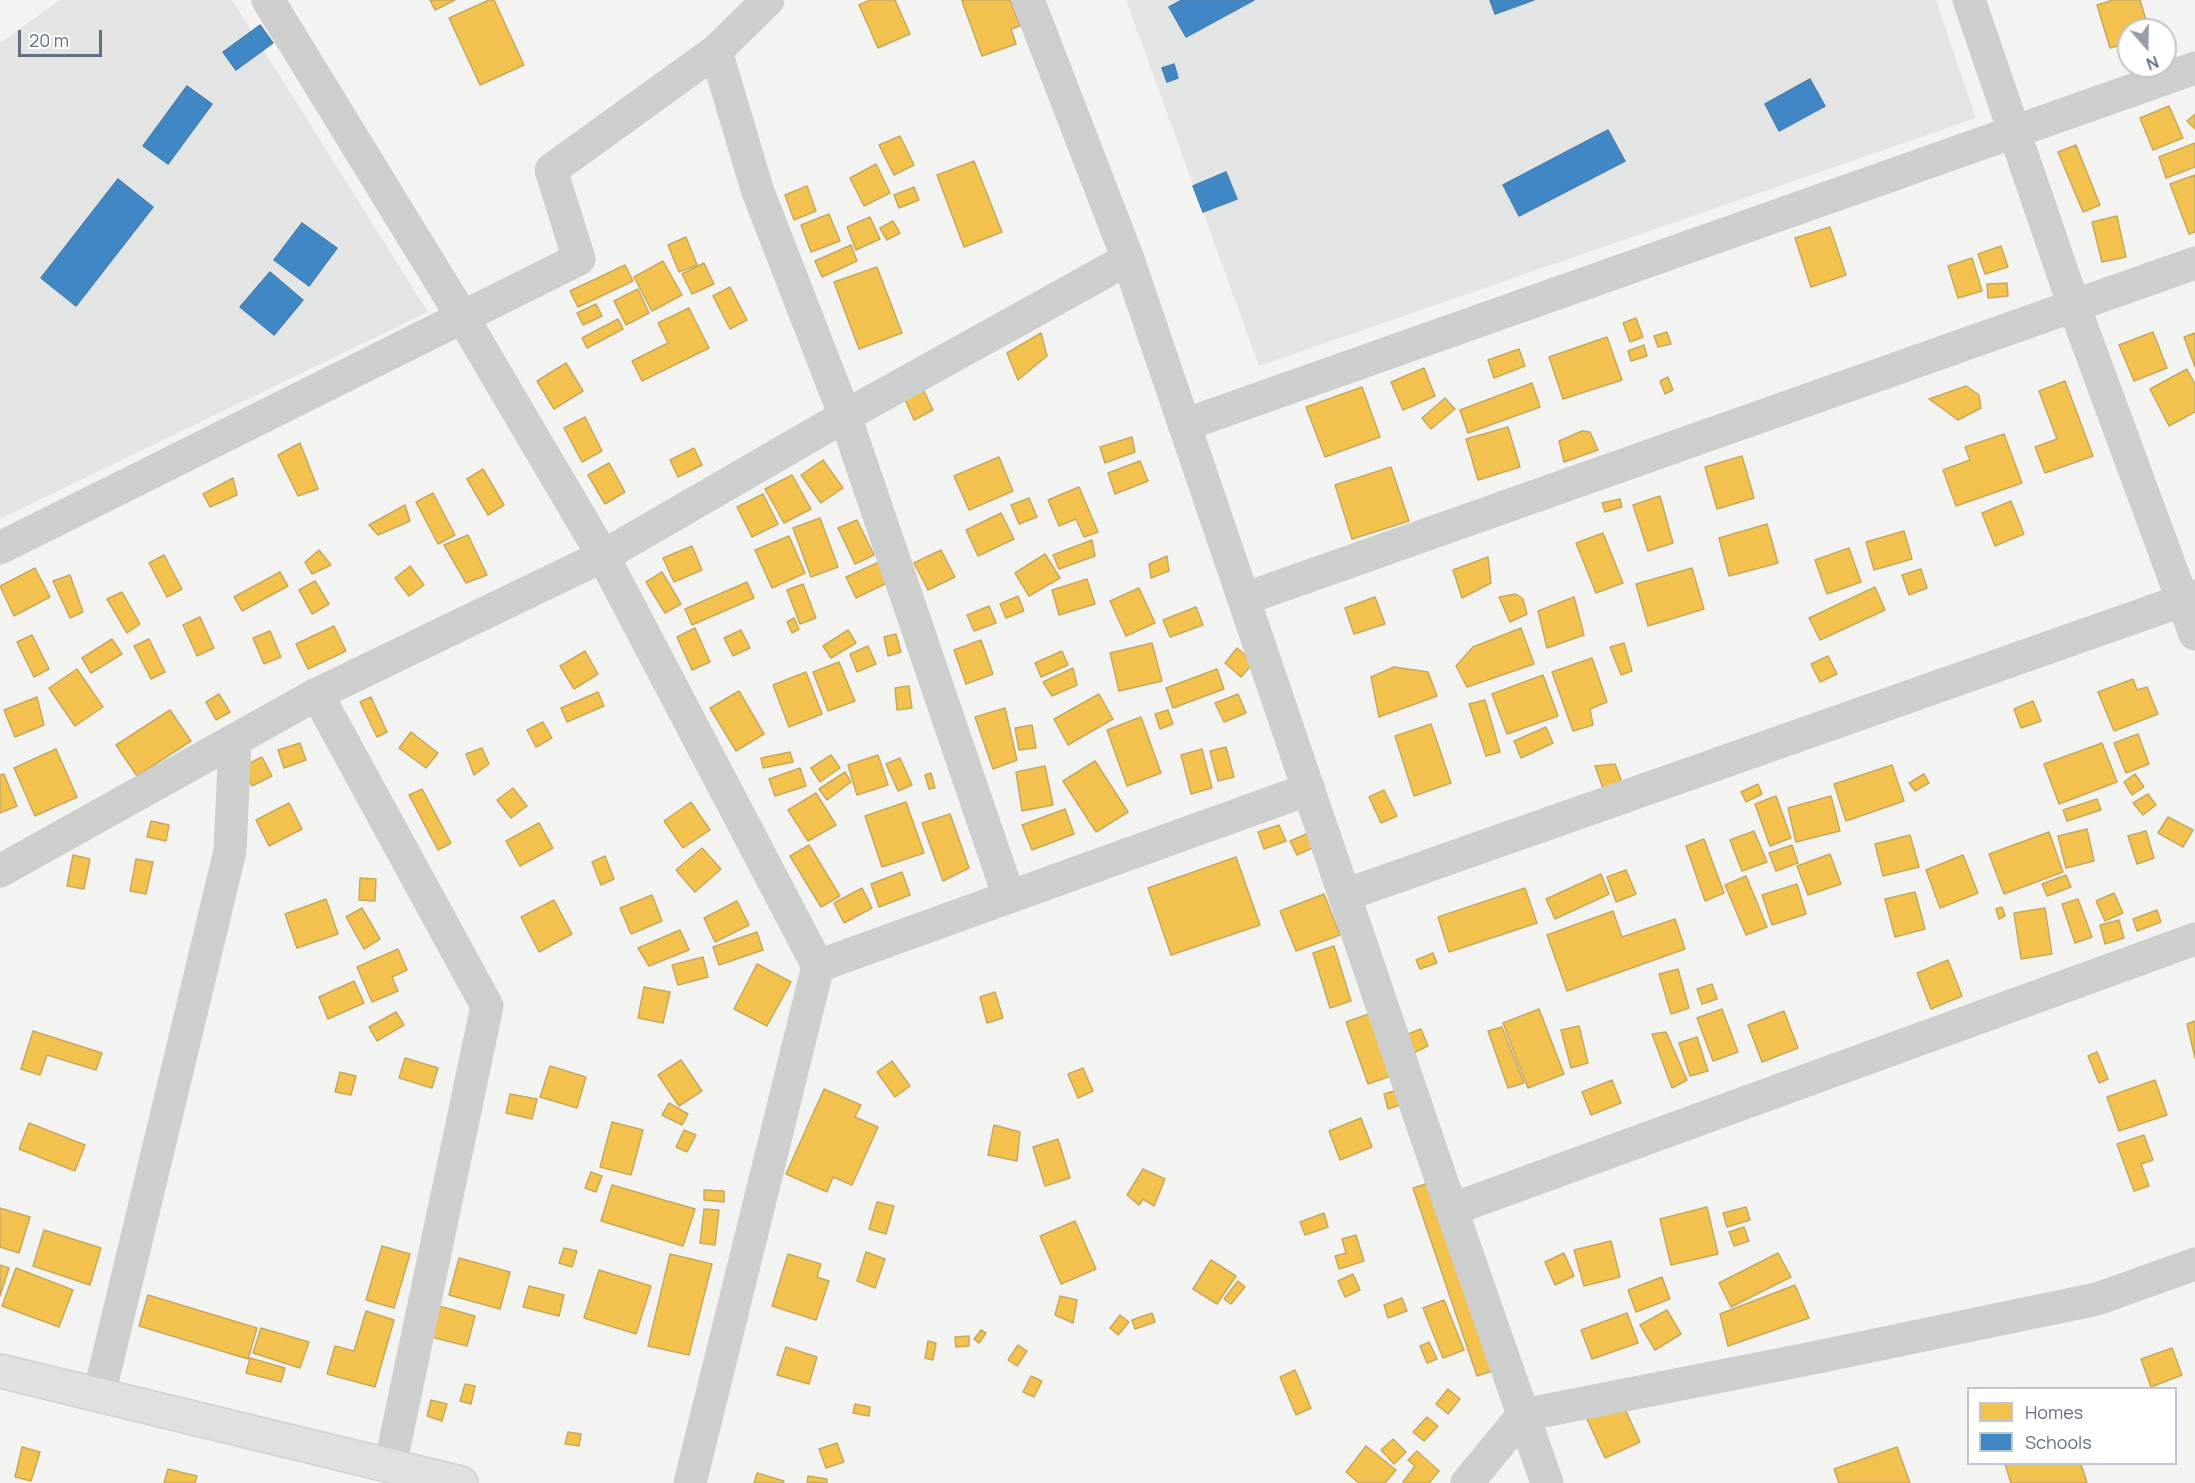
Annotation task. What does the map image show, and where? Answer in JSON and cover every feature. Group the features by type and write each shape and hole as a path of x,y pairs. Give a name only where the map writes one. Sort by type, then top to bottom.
{"highway":[{"path":"0,1371 461,1483"}],"street":[{"path":"268,0 463,318 603,556 818,966 690,1483"},
{"path":"0,548 579,259 551,170 716,51 768,0"},
{"path":"1028,0 1128,259 1441,1179 1547,1483"},
{"path":"1969,0 2074,306 2189,598 2195,634"},
{"path":"716,51 757,189 845,416 1009,897"},
{"path":"1184,425 2195,68"},
{"path":"0,870 317,694 603,556 845,416 1128,259"},
{"path":"1244,599 2195,263"},
{"path":"1345,895 2189,598"},
{"path":"317,694 487,1006 390,1466"},
{"path":"99,1395 230,851 235,741"},
{"path":"818,966 1309,789"},
{"path":"1453,1209 2195,939"},
{"path":"1467,1483 1523,1415 2097,1299 2195,1264"}],"shaded area":[{"path":"60,0 232,0 428,312 0,519 0,43"},
{"path":"1126,0 1936,0 1976,118 1259,366"}],"building: Homes":[{"path":"430,0 455,0 435,10"},
{"path":"489,0 494,0 524,65 480,85 449,18"},
{"path":"870,0 895,0 910,34 878,48 859,5"},
{"path":"1010,0 1020,26 1011,29 1016,44 982,56 962,1"},
{"path":"2113,0 2140,0 2145,18 2117,18 2117,46 2110,48 2097,5"},
{"path":"2169,106 2183,138 2153,150 2140,118"},
{"path":"2195,114 2195,129 2187,121"},
{"path":"900,136 914,165 894,175 879,145"},
{"path":"2195,143 2195,167 2166,178 2159,157"},
{"path":"2076,145 2100,205 2083,212 2058,152"},
{"path":"974,161 1002,232 964,247 937,175"},
{"path":"876,164 890,193 864,206 850,178"},
{"path":"2195,175 2195,232 2189,234 2170,184"},
{"path":"807,186 816,211 794,220 785,195"},
{"path":"914,187 919,200 899,208 894,195"},
{"path":"829,214 840,241 811,252 801,225"},
{"path":"2117,216 2126,257 2102,262 2092,222"},
{"path":"870,217 880,239 856,250 847,227"},
{"path":"893,221 900,233 887,240 880,228"},
{"path":"1830,227 1846,275 1811,287 1795,238"},
{"path":"686,237 697,265 679,272 668,245"},
{"path":"851,245 857,261 822,277 815,261"},
{"path":"2001,246 2008,267 1985,274 1978,254"},
{"path":"1972,258 1982,291 1958,298 1948,266"},
{"path":"663,261 682,295 652,311 634,277"},
{"path":"704,263 714,284 692,294 682,274"},
{"path":"625,265 633,281 578,307 570,291"},
{"path":"877,267 902,333 859,349 834,282"},
{"path":"2007,283 2008,296 1988,298 1987,284"},
{"path":"730,287 747,320 730,329 713,296"},
{"path":"638,289 649,313 626,325 614,301"},
{"path":"596,304 602,316 583,325 577,313"},
{"path":"689,308 709,348 642,381 632,361 668,343 658,323"},
{"path":"1636,318 1643,337 1630,342 1623,323"},
{"path":"618,319 623,329 587,348 582,338"},
{"path":"1667,332 1671,344 1658,347 1654,336"},
{"path":"2153,332 2167,368 2134,381 2119,345"},
{"path":"1041,333 1047,356 1018,380 1007,353"},
{"path":"2195,333 2195,367 2184,337"},
{"path":"1607,337 1622,380 1563,399 1549,357"},
{"path":"1644,345 1647,356 1631,361 1628,351"},
{"path":"1519,349 1525,366 1494,378 1488,360"},
{"path":"566,363 583,391 554,409 537,381"},
{"path":"1424,368 1435,396 1403,410 1391,382"},
{"path":"2187,369 2195,384 2195,412 2169,426 2150,389"},
{"path":"1668,377 1673,390 1665,394 1660,381"},
{"path":"2065,381 2093,456 2045,473 2035,447 2057,439 2039,391"},
{"path":"1532,383 1540,407 1468,433 1460,410"},
{"path":"1966,386 1979,395 1981,408 1958,420 1929,399"},
{"path":"922,387 933,410 914,420 903,395"},
{"path":"1362,387 1380,437 1325,457 1306,407"},
{"path":"1445,398 1455,409 1431,429 1422,418"},
{"path":"585,417 602,451 582,462 564,428"},
{"path":"1508,427 1520,467 1478,480 1466,439"},
{"path":"1582,431 1590,432 1598,450 1564,462 1559,441"},
{"path":"2004,434 2022,483 1956,506 1943,470 1970,460 1965,447"},
{"path":"1132,437 1135,452 1105,463 1100,447"},
{"path":"300,443 318,489 298,496 278,455"},
{"path":"694,448 702,465 678,477 670,460"},
{"path":"1742,456 1754,498 1717,509 1705,467"},
{"path":"999,457 1013,491 969,510 954,476"},
{"path":"823,460 843,488 821,503 801,475"},
{"path":"1140,461 1148,481 1115,494 1108,473"},
{"path":"609,463 625,492 605,504 588,475"},
{"path":"1391,467 1409,521 1352,539 1335,485"},
{"path":"483,469 504,505 488,515 467,479"},
{"path":"792,475 811,509 784,523 765,489"},
{"path":"233,478 237,495 210,507 203,494"},
{"path":"1079,487 1098,532 1084,537 1076,519 1059,526 1048,500"},
{"path":"433,493 455,535 438,544 416,502"},
{"path":"763,494 778,524 752,537 737,507"},
{"path":"1660,496 1673,543 1648,551 1633,505"},
{"path":"1029,498 1037,517 1019,524 1011,505"},
{"path":"1620,499 1622,507 1605,512 1602,503"},
{"path":"2011,501 2024,534 1995,546 1982,513"},
{"path":"405,505 410,521 378,535 369,525"},
{"path":"1001,513 1014,539 978,556 966,530"},
{"path":"820,518 838,567 811,577 793,528"},
{"path":"857,520 874,555 855,564 838,528"},
{"path":"1767,524 1778,563 1729,576 1719,538"},
{"path":"1904,531 1912,559 1874,570 1866,542"},
{"path":"1603,533 1623,583 1596,593 1576,543"},
{"path":"468,535 487,575 466,583 444,545"},
{"path":"789,536 805,573 772,588 755,550"},
{"path":"1092,540 1095,556 1059,569 1053,555"},
{"path":"692,546 702,570 674,582 663,558"},
{"path":"1849,548 1861,582 1827,594 1815,560"},
{"path":"319,550 331,565 312,574 305,562"},
{"path":"941,550 955,577 928,590 914,563"},
{"path":"1045,554 1060,578 1029,596 1015,573"},
{"path":"164,555 182,589 167,597 149,563"},
{"path":"1167,556 1169,571 1151,578 1149,564"},
{"path":"1488,557 1491,583 1462,598 1453,570"},
{"path":"879,562 889,582 856,598 846,577"},
{"path":"410,566 424,585 409,596 395,578"},
{"path":"35,568 50,597 14,616 0,586"},
{"path":"1692,568 1704,609 1648,626 1636,584"},
{"path":"1921,569 1927,588 1909,595 1902,575"},
{"path":"280,572 288,586 242,611 234,597"},
{"path":"662,572 681,604 665,613 646,582"},
{"path":"70,575 83,612 70,618 53,581"},
{"path":"1087,579 1095,604 1059,615 1052,590"},
{"path":"315,581 329,604 312,614 299,590"},
{"path":"747,582 754,598 692,625 685,609"},
{"path":"803,584 816,618 800,624 787,590"},
{"path":"1875,587 1885,610 1820,640 1809,618"},
{"path":"1139,588 1155,623 1126,636 1110,601"},
{"path":"122,592 140,624 127,633 107,599"},
{"path":"1516,594 1523,599 1527,614 1510,622 1499,597"},
{"path":"1018,596 1024,611 1006,618 1000,604"},
{"path":"1375,597 1385,624 1354,634 1345,608"},
{"path":"1574,597 1584,635 1547,648 1538,611"},
{"path":"989,606 996,623 974,631 967,615"},
{"path":"1196,607 1203,625 1170,637 1163,620"},
{"path":"200,617 214,648 197,656 183,625"},
{"path":"794,618 799,629 792,633 787,622"},
{"path":"334,626 346,651 308,669 296,644"},
{"path":"695,628 710,662 692,670 677,637"},
{"path":"1521,628 1534,664 1467,687 1456,666 1473,647"},
{"path":"741,630 750,648 733,656 724,638"},
{"path":"848,630 856,643 831,658 823,646"},
{"path":"270,631 281,657 264,664 253,638"},
{"path":"896,634 901,652 888,656 884,637"},
{"path":"32,635 49,669 34,677 17,642"},
{"path":"112,639 122,654 91,673 82,658"},
{"path":"149,639 165,672 151,679 134,646"},
{"path":"981,640 993,674 966,684 954,650"},
{"path":"1152,643 1162,681 1119,691 1110,653"},
{"path":"1624,643 1632,671 1621,675 1610,647"},
{"path":"868,646 876,664 857,672 850,654"},
{"path":"1237,648 1254,662 1241,677 1225,663"},
{"path":"585,651 598,674 574,689 560,666"},
{"path":"1062,651 1068,665 1041,677 1035,663"},
{"path":"1828,656 1837,674 1820,682 1811,664"},
{"path":"1592,658 1607,702 1590,709 1593,725 1573,731 1552,672"},
{"path":"839,662 855,701 828,711 813,672"},
{"path":"1394,667 1428,672 1437,696 1379,717 1371,677"},
{"path":"1073,668 1077,685 1052,696 1043,682"},
{"path":"77,669 103,707 75,726 49,688"},
{"path":"1217,669 1224,689 1173,708 1166,688"},
{"path":"806,672 822,714 789,727 773,685"},
{"path":"1543,675 1558,716 1507,734 1492,694"},
{"path":"2133,679 2137,690 2147,687 2158,714 2114,731 2098,692"},
{"path":"909,686 912,708 897,710 895,688"},
{"path":"739,691 764,734 736,751 710,708"},
{"path":"598,692 604,706 567,722 561,708"},
{"path":"219,694 230,712 216,720 206,702"},
{"path":"1099,694 1113,719 1068,745 1054,719"},
{"path":"1238,694 1246,713 1224,722 1215,703"},
{"path":"37,697 44,725 15,737 4,710"},
{"path":"371,697 387,732 377,737 360,702"},
{"path":"1485,700 1500,752 1486,756 1469,704"},
{"path":"2033,701 2041,721 2021,728 2014,709"},
{"path":"1005,708 1017,760 993,769 975,717"},
{"path":"170,710 191,741 137,776 116,745"},
{"path":"1168,710 1173,724 1160,729 1155,714"},
{"path":"1141,717 1161,773 1127,786 1107,730"},
{"path":"543,722 552,738 536,747 527,730"},
{"path":"1431,724 1451,783 1414,796 1395,736"},
{"path":"1032,725 1036,748 1019,750 1015,728"},
{"path":"1546,727 1553,743 1521,758 1514,741"},
{"path":"411,732 438,753 426,768 399,748"},
{"path":"2138,734 2149,764 2126,773 2114,743"},
{"path":"300,743 306,760 284,768 278,750"},
{"path":"2102,743 2117,782 2059,804 2044,764"},
{"path":"1226,747 1234,777 1218,781 1210,751"},
{"path":"482,748 489,764 474,775 466,754"},
{"path":"56,749 77,797 35,816 14,768"},
{"path":"1202,749 1212,788 1191,794 1181,755"},
{"path":"790,752 793,762 763,768 761,758"},
{"path":"831,755 840,768 820,782 811,768"},
{"path":"878,755 888,785 857,795 848,765"},
{"path":"262,757 272,776 252,786 242,767"},
{"path":"900,758 912,785 898,791 886,764"},
{"path":"1095,761 1128,812 1096,832 1063,781"},
{"path":"1615,764 1623,785 1604,791 1595,766"},
{"path":"1892,765 1904,801 1846,821 1834,784"},
{"path":"1045,766 1053,805 1022,811 1016,772"},
{"path":"800,768 806,786 775,796 769,779"},
{"path":"845,772 851,782 827,800 819,789"},
{"path":"931,773 935,788 929,789 925,775"},
{"path":"4,774 17,806 0,813 0,775"},
{"path":"1924,774 1929,783 1915,791 1909,783"},
{"path":"2135,774 2144,787 2132,795 2124,782"},
{"path":"1758,784 1762,794 1746,802 1741,792"},
{"path":"513,788 527,806 511,818 497,800"},
{"path":"422,789 451,843 438,850 409,795"},
{"path":"1384,790 1397,816 1381,823 1369,797"},
{"path":"816,793 836,825 808,841 788,810"},
{"path":"2148,794 2156,805 2143,815 2133,803"},
{"path":"1776,796 1791,838 1770,846 1755,804"},
{"path":"1831,796 1840,831 1796,842 1788,808"},
{"path":"2097,799 2101,810 2067,821 2063,810"},
{"path":"691,802 710,830 683,848 664,821"},
{"path":"906,802 924,853 882,867 865,816"},
{"path":"289,803 302,829 269,846 256,820"},
{"path":"1065,809 1074,834 1032,850 1022,825"},
{"path":"950,814 969,868 943,881 922,823"},
{"path":"2168,817 2193,830 2183,847 2158,833"},
{"path":"151,821 169,825 166,841 147,837"},
{"path":"539,823 553,848 520,866 506,841"},
{"path":"1279,825 1286,841 1264,849 1258,832"},
{"path":"2087,829 2094,861 2066,868 2058,836"},
{"path":"1754,831 1767,862 1742,871 1730,840"},
{"path":"2146,831 2154,858 2137,864 2128,836"},
{"path":"1311,832 1317,846 1297,855 1290,841"},
{"path":"2049,832 2063,872 2004,894 1989,854"},
{"path":"1910,835 1919,867 1883,876 1875,844"},
{"path":"1704,839 1724,893 1705,901 1686,846"},
{"path":"809,845 840,896 821,907 790,856"},
{"path":"1792,845 1798,863 1776,871 1769,853"},
{"path":"702,848 721,869 695,892 676,870"},
{"path":"1830,854 1841,884 1808,895 1797,866"},
{"path":"73,855 90,859 84,889 67,886"},
{"path":"1963,855 1978,893 1940,908 1926,870"},
{"path":"605,856 614,879 601,885 592,862"},
{"path":"1236,857 1260,925 1171,955 1148,888"},
{"path":"136,859 153,862 146,894 130,891"},
{"path":"1626,870 1636,894 1616,902 1607,877"},
{"path":"902,872 910,895 879,907 871,884"},
{"path":"1601,874 1609,894 1555,919 1546,899"},
{"path":"2066,875 2071,887 2047,896 2042,884"},
{"path":"1746,876 1767,927 1746,935 1725,885"},
{"path":"360,878 376,879 375,901 359,900"},
{"path":"1797,884 1806,914 1772,925 1762,895"},
{"path":"862,888 872,908 844,923 834,903"},
{"path":"1525,888 1537,923 1449,952 1438,917"},
{"path":"1915,892 1925,929 1895,937 1885,899"},
{"path":"2114,893 2123,913 2105,921 2096,901"},
{"path":"1324,894 1340,935 1296,951 1280,911"},
{"path":"652,895 662,921 631,934 620,908"},
{"path":"326,899 338,934 297,948 285,914"},
{"path":"2078,899 2092,937 2075,943 2062,904"},
{"path":"554,900 572,934 539,952 521,917"},
{"path":"737,901 749,925 715,942 704,918"},
{"path":"2002,907 2005,916 1999,919 1996,909"},
{"path":"362,908 380,939 364,949 346,917"},
{"path":"2045,908 2052,954 2021,959 2014,913"},
{"path":"2157,910 2161,922 2137,931 2133,919"},
{"path":"1613,911 1622,937 1675,919 1685,949 1567,991 1547,935"},
{"path":"2119,920 2124,938 2105,944 2100,925"},
{"path":"680,930 689,950 649,966 638,948"},
{"path":"757,932 763,950 719,965 713,947"},
{"path":"1334,946 1351,1001 1330,1008 1313,953"},
{"path":"398,949 407,970 392,977 398,991 372,1002 357,967"},
{"path":"1433,953 1437,963 1420,969 1416,960"},
{"path":"703,957 708,977 678,985 672,965"},
{"path":"1948,960 1962,996 1931,1009 1917,973"},
{"path":"757,964 791,982 767,1026 734,1009"},
{"path":"1678,969 1689,1008 1671,1014 1659,974"},
{"path":"354,981 364,1003 328,1019 319,997"},
{"path":"1712,984 1717,999 1702,1004 1697,989"},
{"path":"644,987 670,992 663,1023 638,1018"},
{"path":"995,992 1003,1018 987,1023 980,997"},
{"path":"1539,1009 1564,1074 1528,1088 1503,1023"},
{"path":"1722,1009 1738,1052 1713,1061 1697,1018"},
{"path":"1377,1011 1399,1073 1368,1084 1346,1022"},
{"path":"1784,1011 1798,1048 1762,1062 1748,1025"},
{"path":"396,1012 404,1025 377,1041 369,1027"},
{"path":"2195,1021 2195,1058 2187,1024"},
{"path":"1579,1026 1588,1063 1571,1068 1561,1030"},
{"path":"1502,1027 1524,1083 1508,1088 1488,1031"},
{"path":"1421,1029 1428,1046 1413,1053 1405,1035"},
{"path":"33,1031 102,1053 96,1070 47,1055 40,1075 21,1069"},
{"path":"1666,1032 1687,1080 1672,1088 1652,1034"},
{"path":"1697,1037 1708,1071 1690,1076 1679,1043"},
{"path":"2097,1052 2108,1079 2099,1083 2088,1056"},
{"path":"405,1058 438,1068 432,1088 399,1078"},
{"path":"681,1060 702,1091 679,1106 658,1075"},
{"path":"892,1061 910,1086 895,1097 877,1072"},
{"path":"550,1066 586,1077 577,1108 540,1097"},
{"path":"1083,1068 1093,1091 1078,1098 1068,1074"},
{"path":"340,1072 356,1076 351,1095 335,1092"},
{"path":"1612,1080 1621,1103 1591,1115 1582,1092"},
{"path":"2155,1080 2167,1115 2119,1131 2107,1097"},
{"path":"1404,1088 1409,1102 1388,1109 1384,1094"},
{"path":"824,1089 861,1105 855,1117 878,1127 852,1185 833,1177 827,1192 786,1174"},
{"path":"510,1094 537,1099 532,1119 506,1113"},
{"path":"669,1103 688,1114 682,1125 662,1115"},
{"path":"1361,1118 1372,1147 1340,1160 1329,1131"},
{"path":"612,1122 643,1130 631,1175 600,1167"},
{"path":"29,1123 85,1145 75,1171 19,1149"},
{"path":"994,1125 1020,1132 1017,1161 988,1155"},
{"path":"684,1130 696,1135 687,1152 676,1147"},
{"path":"2144,1135 2153,1160 2141,1164 2149,1186 2134,1191 2117,1144"},
{"path":"1058,1139 1070,1178 1045,1186 1033,1147"},
{"path":"1143,1169 1165,1179 1154,1206 1143,1199 1139,1205 1127,1195"},
{"path":"591,1172 602,1176 596,1192 585,1188"},
{"path":"1441,1179 1504,1367 1477,1376 1413,1188"},
{"path":"612,1185 695,1209 683,1246 601,1221"},
{"path":"704,1190 724,1191 724,1202 704,1200"},
{"path":"877,1202 894,1206 886,1234 869,1229"},
{"path":"1707,1207 1718,1254 1671,1265 1660,1219"},
{"path":"1746,1207 1750,1220 1727,1227 1723,1213"},
{"path":"0,1208 30,1217 19,1253 0,1247"},
{"path":"704,1209 719,1210 715,1245 700,1243"},
{"path":"1324,1213 1328,1227 1305,1235 1300,1222"},
{"path":"1075,1221 1096,1269 1061,1284 1040,1236"},
{"path":"1744,1227 1749,1241 1734,1246 1729,1232"},
{"path":"44,1230 101,1248 90,1285 33,1266"},
{"path":"1356,1235 1364,1261 1339,1269 1335,1256 1346,1253 1342,1239"},
{"path":"1611,1241 1620,1277 1584,1286 1574,1250"},
{"path":"382,1246 410,1254 394,1308 366,1300"},
{"path":"564,1248 577,1251 572,1267 559,1263"},
{"path":"866,1252 885,1259 875,1288 857,1281"},
{"path":"1564,1253 1574,1276 1555,1285 1545,1262"},
{"path":"1778,1253 1791,1277 1731,1307 1719,1283"},
{"path":"670,1254 712,1264 689,1355 648,1346"},
{"path":"788,1254 821,1264 817,1277 829,1281 816,1320 772,1306"},
{"path":"459,1258 510,1272 500,1309 449,1295"},
{"path":"1211,1260 1236,1276 1217,1304 1193,1289"},
{"path":"0,1265 9,1268 0,1296"},
{"path":"16,1268 73,1290 59,1327 2,1306"},
{"path":"599,1270 651,1286 636,1334 584,1318"},
{"path":"1353,1274 1360,1290 1345,1297 1338,1281"},
{"path":"1662,1277 1670,1299 1636,1312 1628,1290"},
{"path":"1238,1281 1245,1287 1231,1304 1224,1299"},
{"path":"1795,1285 1809,1318 1728,1346 1720,1314"},
{"path":"529,1286 564,1295 559,1316 523,1307"},
{"path":"148,1295 257,1328 248,1359 139,1326"},
{"path":"1060,1296 1077,1300 1073,1323 1055,1315"},
{"path":"1402,1298 1407,1311 1388,1318 1384,1305"},
{"path":"1444,1300 1464,1350 1443,1358 1423,1308"},
{"path":"439,1306 475,1316 467,1346 431,1337"},
{"path":"1667,1310 1681,1334 1655,1350 1640,1325"},
{"path":"366,1311 394,1320 375,1387 327,1374 335,1346 354,1351"},
{"path":"1152,1313 1155,1322 1135,1329 1132,1320"},
{"path":"1627,1313 1638,1343 1592,1359 1581,1330"},
{"path":"1120,1315 1129,1322 1118,1335 1110,1328"},
{"path":"261,1328 309,1342 300,1368 253,1353"},
{"path":"981,1330 986,1333 979,1343 974,1339"},
{"path":"969,1336 969,1346 956,1347 955,1337"},
{"path":"928,1341 936,1343 933,1360 925,1358"},
{"path":"1429,1342 1437,1359 1427,1363 1420,1346"},
{"path":"1018,1345 1027,1351 1017,1366 1008,1360"},
{"path":"786,1347 817,1357 809,1384 777,1375"},
{"path":"2172,1348 2182,1375 2151,1387 2141,1359"},
{"path":"250,1358 285,1368 281,1382 246,1373"},
{"path":"1295,1370 1311,1408 1296,1415 1280,1377"},
{"path":"1031,1376 1042,1381 1034,1397 1023,1392"},
{"path":"465,1384 475,1386 471,1404 460,1401"},
{"path":"1448,1389 1460,1399 1448,1414 1436,1404"},
{"path":"431,1400 447,1404 442,1421 427,1416"},
{"path":"1621,1400 1640,1442 1605,1458 1586,1417"},
{"path":"855,1404 870,1407 869,1416 853,1413"},
{"path":"1427,1417 1438,1426 1424,1441 1413,1432"},
{"path":"568,1432 581,1434 579,1446 565,1444"},
{"path":"1393,1439 1406,1452 1394,1464 1381,1450"},
{"path":"837,1443 844,1462 826,1468 819,1449"},
{"path":"1366,1446 1396,1470 1385,1483 1359,1483 1346,1472"},
{"path":"22,1447 40,1452 31,1481 15,1477"},
{"path":"1897,1447 1910,1483 1839,1483 1834,1469"},
{"path":"1417,1451 1439,1471 1429,1483 1404,1483 1415,1466 1408,1460"},
{"path":"2005,1465 2081,1465 2087,1483 2011,1483"},
{"path":"168,1469 197,1476 195,1483 164,1483"},
{"path":"757,1473 784,1481 783,1483 754,1483"},
{"path":"808,1476 827,1479 827,1483 807,1482"}],"building: Schools":[{"path":"1182,0 1254,0 1186,37 1169,7"},
{"path":"1490,0 1534,0 1495,14"},
{"path":"260,25 273,43 236,70 223,52"},
{"path":"1174,64 1178,78 1167,82 1162,68"},
{"path":"1810,79 1825,106 1779,131 1765,104"},
{"path":"187,86 212,104 168,164 143,146"},
{"path":"1608,130 1625,161 1519,216 1503,185"},
{"path":"1226,172 1237,199 1203,212 1193,186"},
{"path":"118,179 153,207 76,306 41,278"},
{"path":"302,223 337,248 309,286 274,260"},
{"path":"270,272 303,300 274,335 240,307"}]}
